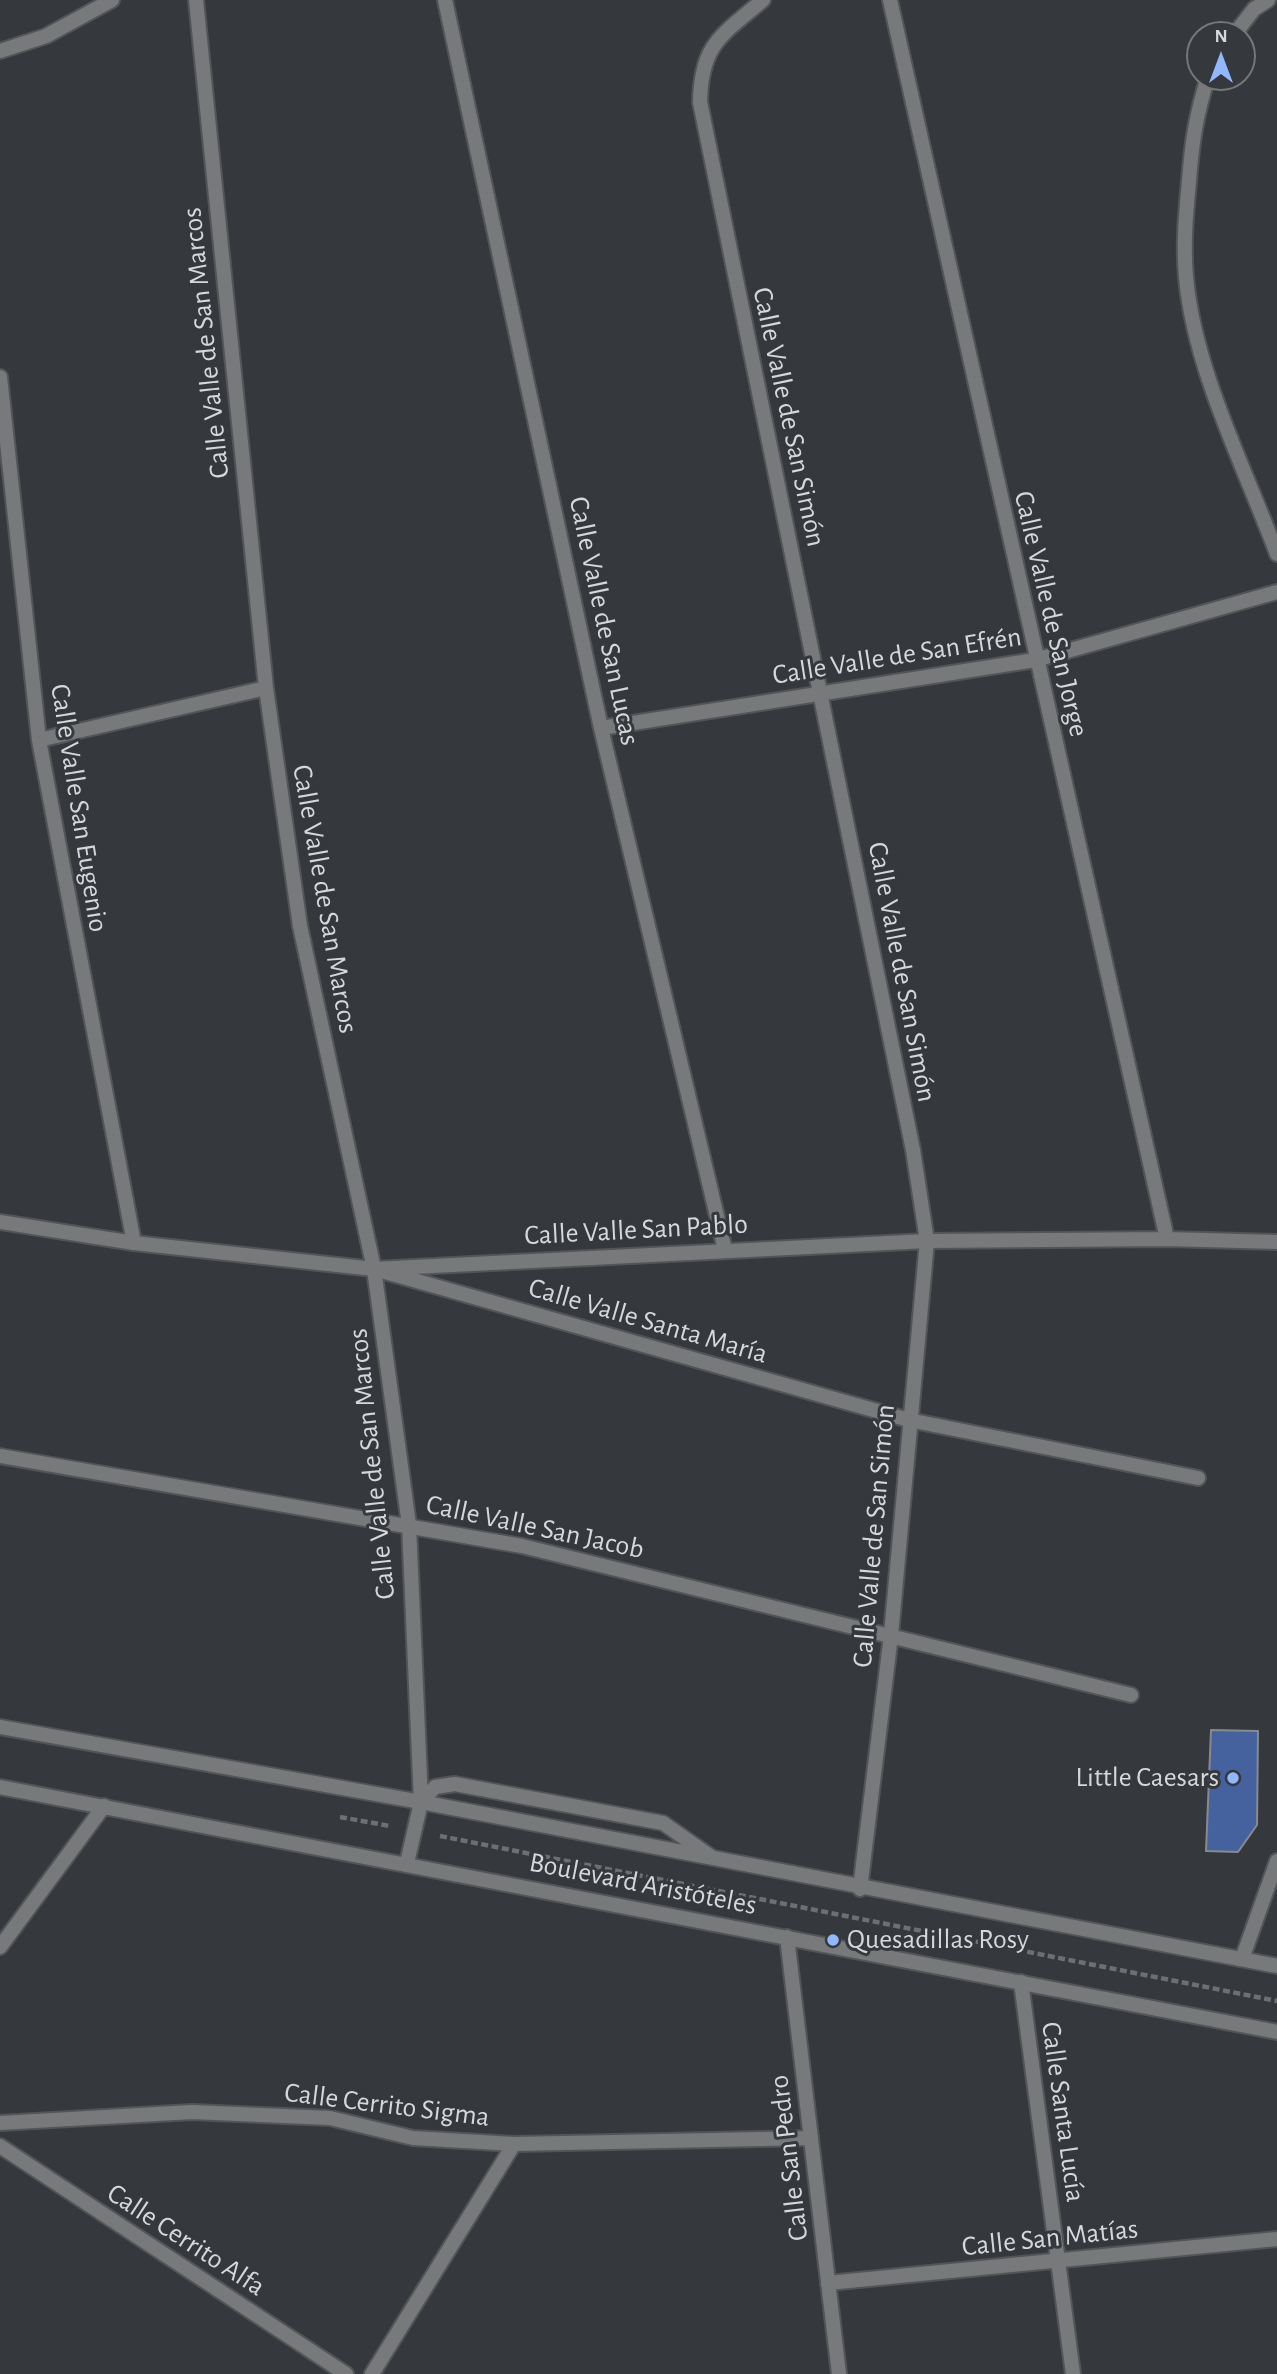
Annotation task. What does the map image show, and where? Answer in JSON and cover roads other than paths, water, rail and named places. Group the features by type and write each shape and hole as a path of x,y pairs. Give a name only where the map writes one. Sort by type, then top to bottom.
{"street":[{"path":"0,51 46,36 112,0"},
{"name":"Calle Valle de San Marcos","path":"196,0 266,688 300,926 374,1269 409,1525 421,1802 407,1863"},
{"name":"Calle Valle de San Lucas","path":"445,0 601,728 725,1250"},
{"name":"Calle Valle de San Simón","path":"763,0 719,37 706,58 701,76 703,126 821,691 907,1123 927,1241 891,1635 860,1889"},
{"name":"Calle Valle de San Jorge","path":"890,0 1035,660 1167,1239"},
{"path":"1245,21 1254,9 1268,0"},
{"path":"1203,91 1194,118 1185,218 1186,277 1192,315 1221,411 1277,554"},
{"name":"Calle Valle San Eugenio","path":"0,377 39,740 134,1243"},
{"name":"Calle Valle de San Efrén","path":"601,728 821,691 1035,660 1277,592"},
{"path":"39,740 266,688"},
{"name":"Calle Valle San Pablo","path":"0,1222 134,1243 374,1269 927,1241 1167,1239 1277,1242"},
{"name":"Calle Valle Santa María","path":"374,1269 909,1419 1198,1478"},
{"name":"Calle Valle San Jacob","path":"0,1455 522,1546 1131,1695"},
{"name":"Boulevard Aristóteles","path":"0,1727 421,1802 860,1889 1277,1966"},
{"path":"421,1802 435,1787 455,1784 663,1823 714,1859"},
{"name":"Boulevard Aristóteles","path":"0,1787 1277,2032"},
{"path":"0,1947 104,1806"},
{"path":"1242,1959 1277,1861"},
{"name":"Calle San Pedro","path":"787,1937 839,2374"},
{"name":"Calle Santa Lucía","path":"1021,1982 1073,2374"},
{"name":"Calle Cerrito Sigma","path":"0,2123 206,2113 330,2118 412,2138 514,2144 811,2138"},
{"path":"372,2374 514,2144"},
{"name":"Calle Cerrito Alfa","path":"0,2146 346,2374"},
{"name":"Calle San Matías","path":"828,2283 1059,2263 1277,2239"}],"place":[{"name":"Little Caesars","path":"1233,1778"},
{"name":"Quesadillas Rosy","path":"833,1940"}]}
